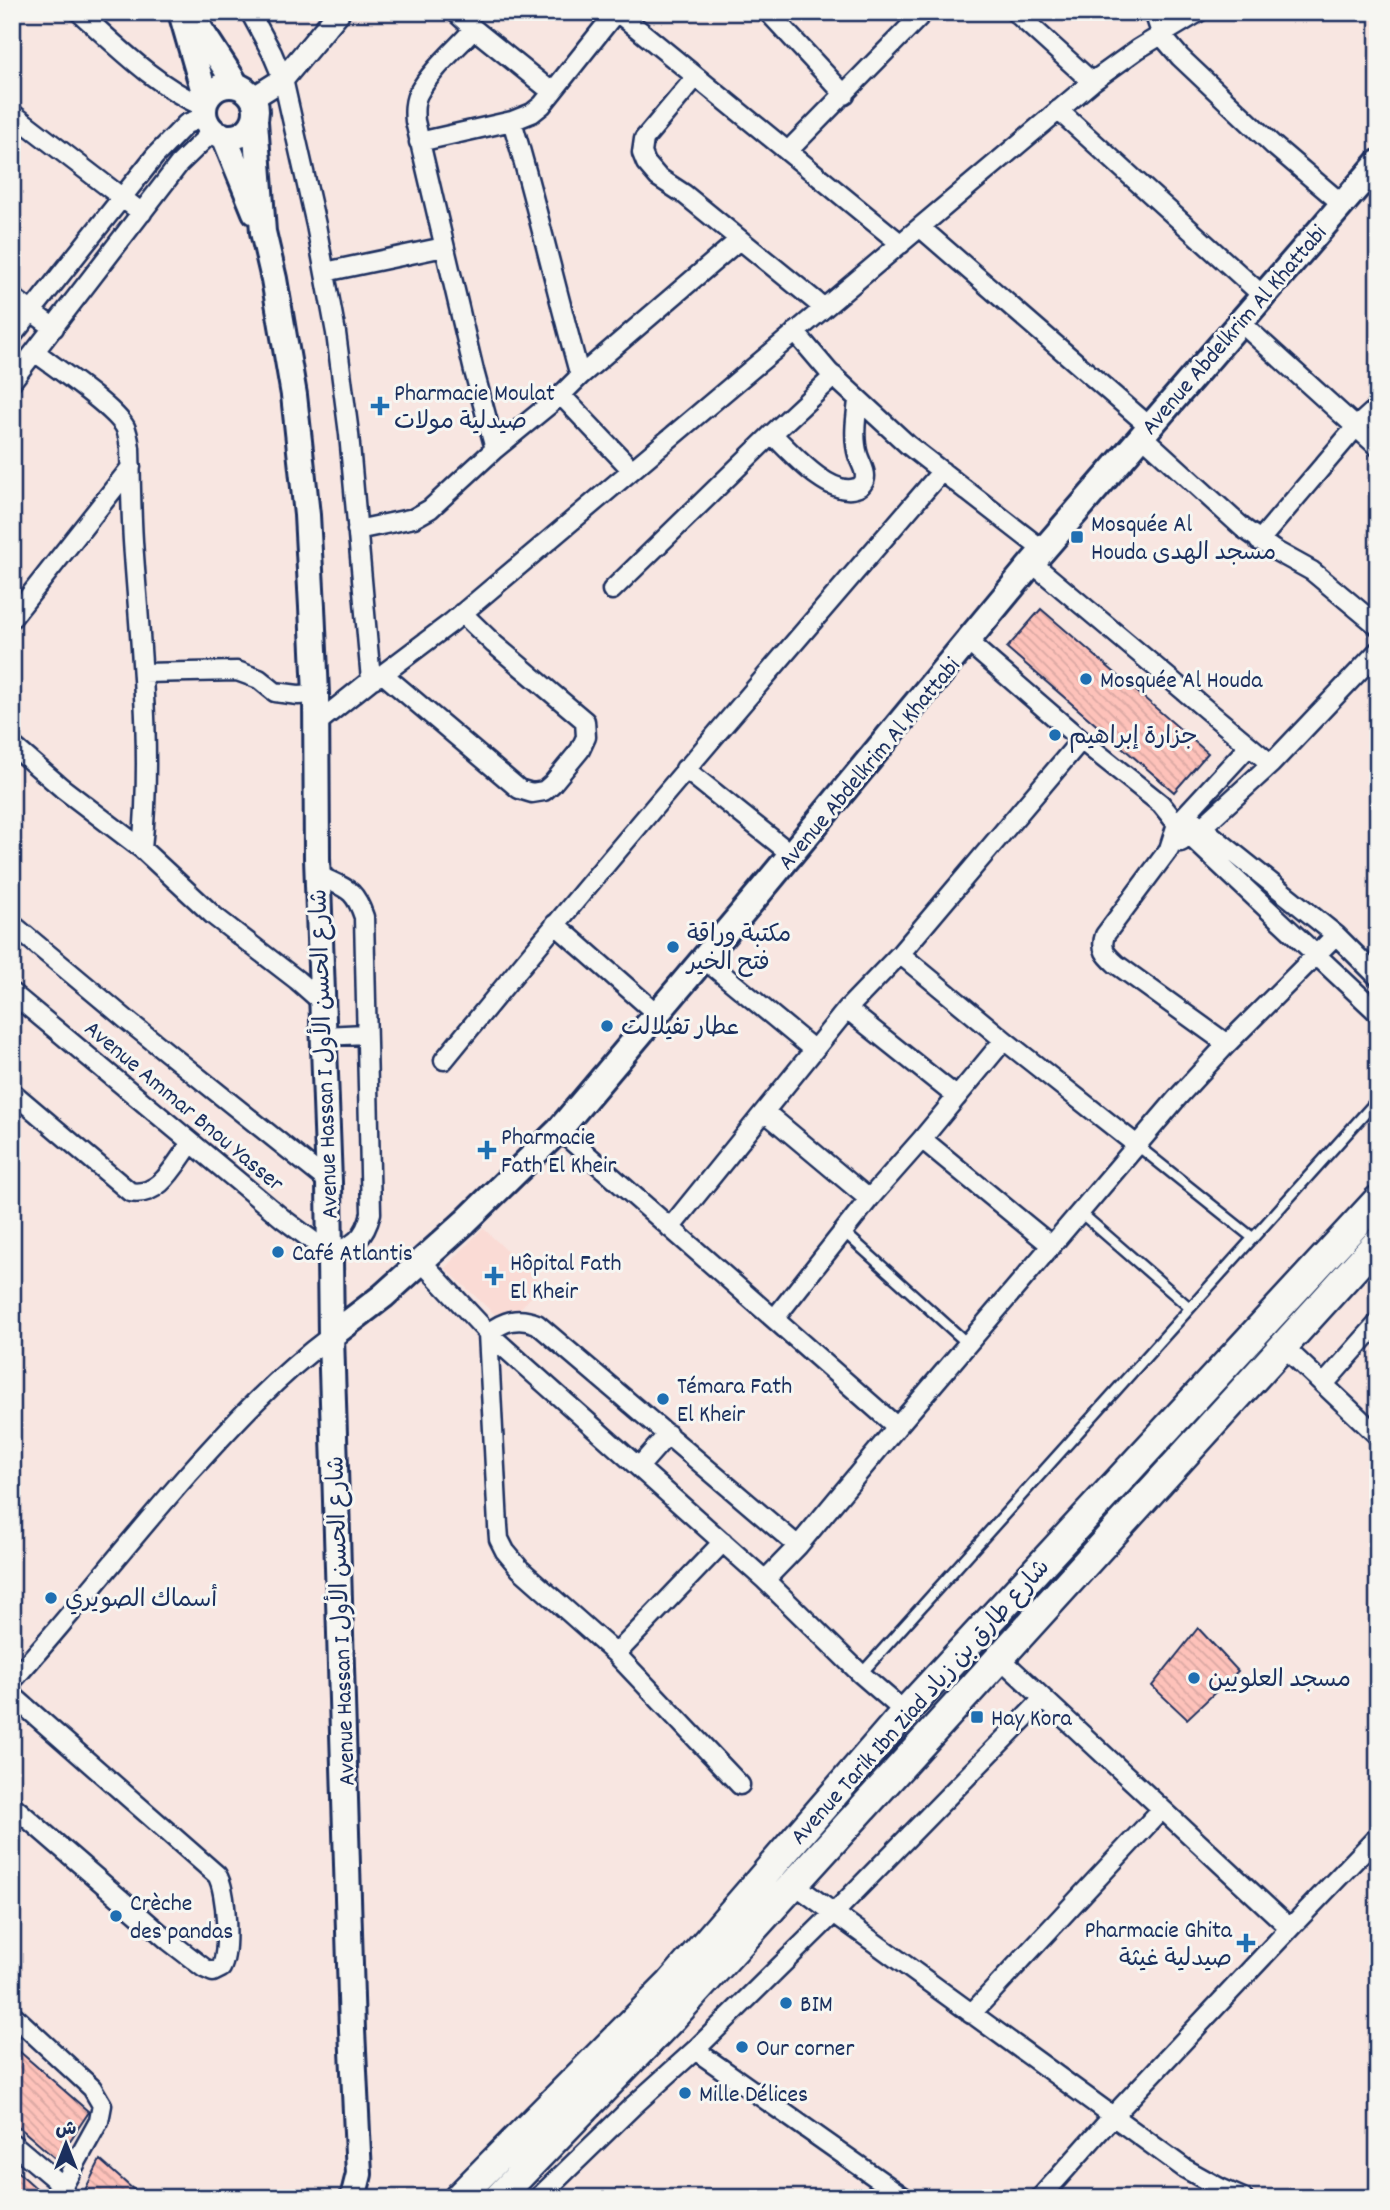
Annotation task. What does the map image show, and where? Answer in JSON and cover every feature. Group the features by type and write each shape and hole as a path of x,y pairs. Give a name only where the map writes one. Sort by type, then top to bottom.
{"main road":[{"name":"Avenue Hassan I شارع الحسن الأول","path":"181,12 210,118 263,232"},
{"name":"Avenue Hassan I شارع الحسن الأول","path":"189,12 248,102 263,232 285,342 307,514 316,694 315,789 329,1182 331,1336 356,2186 367,2198"},
{"path":"228,85 248,102 249,129 242,134 233,137 210,118 212,92 219,87 228,85"},
{"name":"Avenue Abdelkrim Al Khattabi","path":"331,1336 383,1296 473,1215 559,1130 1037,556 1378,163"},
{"name":"Avenue Tarik Ibn Ziad شارع طارق بن زياد","path":"458,2198 671,1983 905,1713 1378,1200"},
{"name":"Avenue Tarik Ibn Ziad شارع طارق بن زياد","path":"498,2198 663,2027 1378,1242"}],"street":[{"path":"79,12 130,59 210,118"},
{"path":"250,12 284,79 326,272 348,423 356,530 377,677 519,789 532,793 544,791 580,750 586,737 586,721 461,613"},
{"path":"248,102 284,79 340,12"},
{"path":"455,12 552,92"},
{"path":"419,142 512,121 532,113 617,12 901,244"},
{"path":"788,151 924,12"},
{"path":"1016,12 1092,82"},
{"path":"1154,12 1162,36 1208,85 1341,203"},
{"path":"316,724 461,613 1092,82 1199,12"},
{"path":"779,16 845,94"},
{"path":"474,29 417,94 414,108 419,142 495,449"},
{"path":"695,78 644,139 642,153 646,163 658,177 684,194 824,308"},
{"path":"1058,110 1262,295"},
{"path":"12,113 142,213"},
{"path":"12,337 175,134 186,124 210,118"},
{"path":"12,381 179,164 210,118"},
{"path":"512,121 580,376"},
{"path":"921,228 1145,431 1259,541 1312,571 1378,626"},
{"path":"356,530 414,518 430,509 495,449 739,240"},
{"path":"326,272 444,247"},
{"path":"12,297 54,328"},
{"path":"1239,321 1378,447"},
{"path":"795,332 858,401 942,471 1272,764"},
{"path":"35,352 109,409 124,424 130,448 133,552 143,673 145,810 142,849"},
{"path":"612,590 834,376"},
{"path":"561,395 632,470"},
{"path":"772,434 815,475 831,485 859,488 865,476 856,438 858,401"},
{"path":"1259,541 1356,427 1378,407"},
{"path":"12,618 131,467"},
{"path":"444,1060 685,769 942,471"},
{"path":"968,642 1081,740 1161,804 1336,935 1378,977"},
{"path":"1189,825 1272,764 1378,651"},
{"path":"143,673 237,671 259,679 275,692 316,694"},
{"path":"670,1228 847,1009 900,954 1081,740"},
{"path":"12,745 62,789 142,849 215,916 322,1002"},
{"path":"1227,1044 1116,964 1106,955 1102,946 1105,935 1249,746"},
{"path":"685,769 791,854"},
{"path":"1189,825 1378,1013"},
{"path":"318,876 345,888 357,897 364,917 371,1213 367,1228 353,1244 344,1250 329,1253"},
{"path":"12,924 147,1037 329,1182"},
{"path":"555,924 656,1013"},
{"path":"765,1580 799,1546 1178,1097 1336,935"},
{"path":"900,954 1138,1146"},
{"path":"704,959 814,1050"},
{"name":"Avenue Ammar Bnou Yasser","path":"12,993 282,1218 329,1253"},
{"path":"847,1009 957,1097"},
{"path":"323,1036 366,1034"},
{"path":"775,1318 869,1199 1004,1040"},
{"path":"12,1092 130,1192 139,1194 151,1191 164,1180 191,1143"},
{"path":"765,1112 869,1199"},
{"path":"559,1130 897,1427"},
{"path":"922,1139 1052,1246"},
{"path":"421,1261 488,1333 765,1580 905,1713"},
{"path":"488,1333 507,1321 527,1320 537,1324 799,1546"},
{"path":"1324,1384 1378,1323"},
{"path":"488,1333 499,1539 505,1550 520,1569 615,1654 740,1785"},
{"path":"16,1669 240,1416 268,1388 331,1336"},
{"path":"1283,1346 1378,1436"},
{"path":"639,1467 668,1434"},
{"path":"615,1654 723,1542"},
{"path":"999,1657 1290,1928"},
{"path":"12,1695 217,1875 223,1889 226,1951 221,1968 213,1972 204,1968 169,1941 12,1805"},
{"path":"538,2198 695,2050 834,1913 1043,1699"},
{"path":"971,2014 1162,1809"},
{"path":"1040,2198 1378,1836"},
{"path":"794,1884 1184,2168 1243,2198"},
{"path":"12,2014 92,2088 102,2105 99,2121 62,2192 12,2143"},
{"path":"695,2050 905,2198"}],"lane":[{"path":"861,1674 1378,1100"},
{"path":"1138,1146 1253,1238"},
{"path":"1081,1213 1190,1308"},
{"path":"843,1231 968,1344"}],"shaded area":[{"name":"Hôpital Fath El Kheir","path":"483,1228 543,1285 505,1324 445,1268"}],"building":[{"name":"Mosquée Al Houda","path":"1041,609 1208,753 1174,792 1007,648"},
{"name":"مسجد العلويين","path":"1198,1628 1238,1671 1187,1719 1152,1686"},
{"path":"12,2045 89,2112 57,2160 12,2121"},
{"path":"100,2160 143,2198 81,2198"},
{"path":"12,2167 26,2179 47,2198 12,2198"}],"place":[{"name":"Pharmacie Moulat صيدلية مولات","path":"380,406"},
{"name":"Mosquée Al Houda مسجد الهدى","path":"1077,537"},
{"name":"Mosquée Al Houda","path":"1086,679"},
{"name":"جزارة إبراهيم","path":"1055,735"},
{"name":"مكتبة وراقة فتح الخير","path":"673,947"},
{"name":"عطار تفيلالت","path":"607,1026"},
{"name":"Pharmacie Fath El Kheir","path":"487,1150"},
{"name":"Café Atlantis","path":"278,1252"},
{"name":"Hôpital Fath El Kheir","path":"494,1276"},
{"name":"Témara Fath El Kheir","path":"663,1399"},
{"name":"أسماك الصويري","path":"51,1598"},
{"name":"مسجد العلويين","path":"1194,1678"},
{"name":"Hay Kora","path":"977,1717"},
{"name":"Crèche des pandas","path":"116,1916"},
{"name":"Pharmacie Ghita صيدلية غيثة","path":"1246,1943"},
{"name":"BIM","path":"786,2003"},
{"name":"Our corner","path":"742,2047"},
{"name":"Mille Délices","path":"685,2093"}]}
